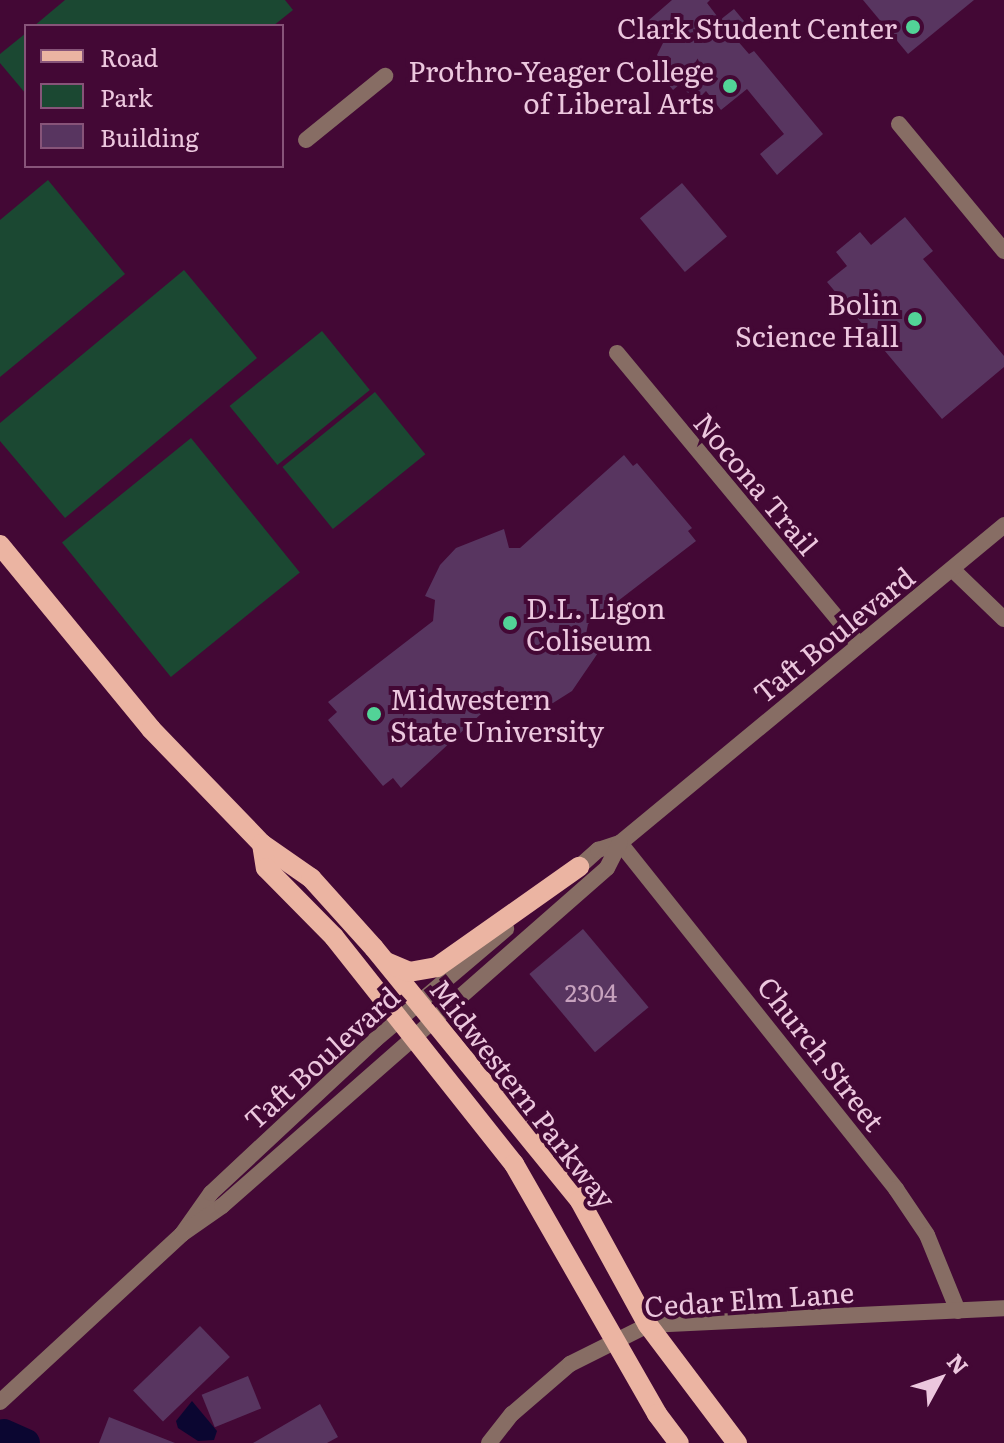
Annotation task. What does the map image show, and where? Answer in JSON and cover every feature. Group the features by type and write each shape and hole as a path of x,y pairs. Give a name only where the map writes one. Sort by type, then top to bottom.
{"main road":[{"name":"Midwestern Parkway","path":"0,545 151,729 262,844 311,878 425,1011 580,1201 648,1325 737,1443"},
{"name":"Midwestern Parkway","path":"262,844 266,868 334,937 514,1164 614,1339 679,1443"},
{"path":"383,960 409,972 437,967 579,867"}],"street":[{"path":"306,140 385,76"},
{"path":"899,124 1004,251"},
{"name":"Nocona Trail","path":"617,353 859,645"},
{"name":"Taft Boulevard","path":"425,1011 598,850 620,843 1004,525"},
{"path":"952,569 1004,619"},
{"name":"Taft Boulevard","path":"0,1402 182,1234 211,1193 425,1011 607,868 620,843"},
{"name":"Church Street","path":"620,843 896,1189 927,1235 958,1311"},
{"name":"Cedar Elm Lane","path":"489,1443 542,1385 614,1339 648,1325 1004,1308"}],"green space":[{"path":"65,0 285,0 293,10 276,24 36,24"},
{"path":"24,35 24,92 0,63 0,54"},
{"path":"48,180 125,274 0,377 0,220"},
{"path":"184,270 257,358 65,518 0,441 0,423"},
{"path":"322,331 370,390 277,465 230,406"},
{"path":"375,392 425,454 333,529 283,467"},
{"path":"191,438 300,572 171,677 62,542"}],"shaded area":[{"path":"192,1401 217,1431 214,1440 198,1441 178,1428 176,1421"}],"building":[{"name":"Prothro-Yeager College of Liberal Arts","path":"672,0 710,0 707,3 720,20 734,9 749,27 736,39 749,54 754,51 823,134 777,175 760,154 784,134 747,89 721,110 706,91 701,96 694,88 688,93 680,84 673,90 658,72 666,66 657,55 665,39 649,20"},
{"name":"Clark Student Center","path":"863,0 974,0 908,54"},
{"path":"682,183 727,237 685,272 640,218"},
{"name":"Bolin Science Hall","path":"905,217 933,251 923,259 1004,356 1004,367 942,419 827,282 847,266 836,252 860,232 871,245"},
{"name":"D.L. Ligon Coliseum","path":"624,455 633,466 637,463 692,528 688,531 696,541 588,624 585,639 602,647 572,691 553,703 521,712 521,704 495,701 401,788 393,778 383,786 328,720 337,712 328,702 433,621 435,600 425,596 440,565 456,548 504,529 509,548 520,548"},
{"path":"583,929 649,1007 595,1052 529,974"},
{"path":"200,1326 230,1357 163,1422 133,1391"},
{"path":"248,1376 261,1408 215,1427 202,1395"},
{"path":"320,1404 338,1437 327,1443 253,1443"},
{"path":"109,1417 175,1443 99,1443"}],"waterway":[{"path":"4,1433 26,1443"}],"place":[{"name":"Clark Student Center","path":"913,27"},
{"name":"Prothro-Yeager College of Liberal Arts","path":"730,86"},
{"name":"Bolin Science Hall","path":"915,319"},
{"name":"D.L. Ligon Coliseum","path":"510,623"},
{"name":"Midwestern State University","path":"374,714"}]}
